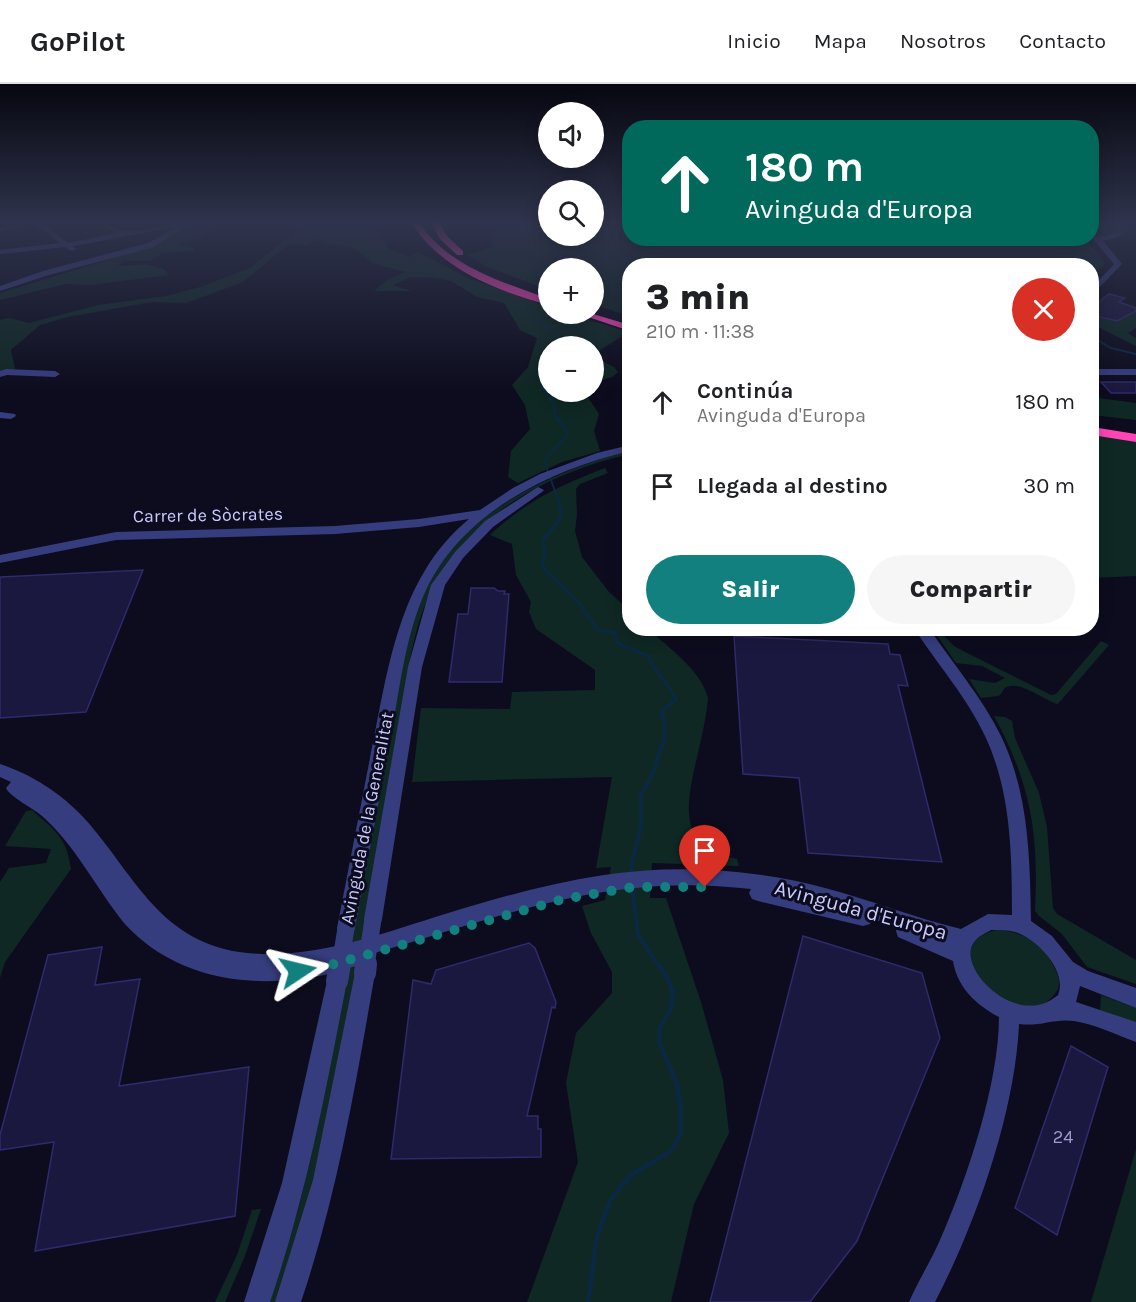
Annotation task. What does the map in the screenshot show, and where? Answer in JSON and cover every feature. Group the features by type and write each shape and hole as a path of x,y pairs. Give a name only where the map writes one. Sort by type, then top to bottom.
{"highway":[{"path":"480,279 514,289"},
{"path":"490,279 538,298"},
{"path":"507,279 538,292"},
{"path":"604,314 622,320"},
{"path":"604,320 622,326"},
{"path":"1099,421 1136,427"},
{"path":"1099,430 1136,433"},
{"path":"1099,430 1136,438"}],"street":[{"path":"10,279 22,281"},
{"path":"0,289 30,279"},
{"path":"1099,366 1136,367"},
{"path":"1099,372 1136,372"},
{"path":"1,374 55,374"},
{"name":"Avinguda de la Generalitat","path":"257,1302 272,1264 301,1161 400,645 423,583 450,546 485,512 595,456 622,450"},
{"name":"Avinguda de la Generalitat","path":"562,474 622,458"},
{"name":"Avinguda de la Generalitat","path":"288,1302 319,1211 330,1163 374,920 415,667 438,585 459,555 489,524 536,486"},
{"name":"Carrer de Sòcrates","path":"0,559 116,536 305,531 419,523 462,518 485,512"},
{"name":"Carrer de Sòcrates","path":"419,523 441,528 448,535 450,546"},
{"path":"927,636 976,706 993,736 1003,762 1016,805 1022,926"},
{"path":"0,770 44,792 64,809 90,838 132,897 165,932 209,954 235,960 264,962 322,956 523,900 602,888"},
{"path":"0,781 23,792 46,808 66,827 129,915 143,930 182,956 223,969 271,974 320,968 602,888"},
{"name":"Avinguda d'Europa","path":"602,888 650,882 761,893 963,946"},
{"path":"1056,1011 1066,1001 1069,992 1067,969 1060,955 1047,941 1022,926 1006,922 988,922 975,927 963,946 970,981 993,1004 1009,1012 1031,1017 1056,1011 1075,1011 1136,1032"},
{"path":"1067,969 1082,978 1136,998"},
{"path":"922,1302 968,1204 983,1158 1010,1036 1009,1012"}],"green space":[{"path":"46,279 139,279 90,285 66,284 0,300 0,293"},
{"path":"221,279 247,279 186,303 152,302 68,317 40,325 11,350 15,369 0,373 0,320 10,318 29,323 98,305 166,296"},
{"path":"390,279 407,279 393,285 412,291 374,291"},
{"path":"439,279 470,279 538,303 538,324 602,324 622,330 622,336 604,348 604,336 538,336 538,402 591,402 599,414 594,431 600,451 562,462 518,483 508,477 511,451 530,429 525,405 512,385 528,367 537,338 520,330 504,303 477,297 451,281"},
{"path":"519,279 538,279 538,286"},
{"path":"604,279 622,279 622,314 604,308"},
{"path":"1136,311 1136,328 1128,333 1136,338 1136,346 1099,328 1099,317 1117,321"},
{"path":"604,362 618,372 604,380"},
{"path":"1099,398 1136,403 1136,420 1099,416"},
{"path":"1099,434 1136,440 1136,576 1099,578"},
{"path":"622,452 622,456 571,472 543,484 492,517 449,561 433,587 421,616 410,661 354,994 320,1166 279,1302 264,1302 298,1211 312,1150 405,651 420,598 437,568 457,542 481,520 508,501 537,485 598,460"},
{"path":"605,468 608,473 580,484 576,489 575,531 582,557 609,592 622,604 622,636 656,636 691,669 704,688 708,698 689,798 691,825 696,836 705,845 718,853 737,859 739,866 652,863 650,898 666,898 701,1002 723,1080 729,1133 694,1204 671,1302 527,1302 578,1162 566,1083 576,1033 612,993 612,972 591,933 582,906 605,900 611,867 596,868 612,777 412,782 421,708 510,709 512,692 595,690 595,670 536,629 529,612 531,602 516,575 512,544 490,535 516,513 573,481"},
{"path":"937,636 944,636 954,646 1051,695 1056,694 1101,641 1109,645 1058,704 1016,686 1009,686 998,696 981,698 969,679 995,683 1005,678 982,666 956,663"},
{"path":"994,716 1005,717 1012,721 1015,738 1039,793 1047,827 1053,908 1057,914 1136,960 1136,984 1087,967 1062,934 1035,911 1034,833 1030,810 1017,764"},
{"path":"32,810 59,835 66,849 71,869 5,962 0,978 0,882 9,868 46,863 51,849 5,846 26,811"},
{"path":"997,930 1025,937 1040,947 1052,962 1058,976 1059,987 1045,1004 1017,1006 1004,1001 981,981 974,969 971,957 973,945 981,936"},
{"path":"1101,995 1136,1008 1136,1023 1100,1010"},
{"path":"1136,1149 1136,1302 1091,1302"},
{"path":"261,1209 245,1256 225,1302 215,1302 237,1255 252,1210"}],"building":[{"path":"1109,294 1125,298 1119,302 1136,308 1136,311 1117,321 1099,317 1099,302"},
{"path":"1101,382 1136,382 1136,393 1111,393"},
{"path":"143,570 86,712 0,718 0,577"},
{"path":"471,588 494,588 498,591 505,591 504,594 509,594 502,682 449,682 458,614 468,614"},
{"path":"734,636 888,644 890,654 900,655 908,686 898,685 942,862 808,853 799,778 743,774"},
{"path":"803,936 922,973 940,1038 857,1241 810,1302 710,1302"},
{"path":"529,943 535,948 556,1002 555,1008 552,1007 527,1116 538,1116 538,1129 541,1129 541,1157 391,1159 413,980 431,984 436,970"},
{"path":"102,947 95,985 140,979 119,1086 249,1067 235,1216 35,1251 54,1142 0,1150 0,1135 48,955"},
{"path":"1071,1046 1108,1067 1057,1235 1015,1208"}],"waterway":[{"path":"544,324 558,336"},
{"path":"1099,341 1105,344"},
{"path":"1102,343 1111,348 1136,354"},
{"path":"552,402 556,417 564,426 567,435 544,461 559,502"},
{"path":"559,500 561,518 543,541 545,554 542,565 579,603 598,630 615,633 617,643 648,656 676,700 670,705"},
{"path":"632,875 632,862 641,827 641,795 653,773 664,740 665,722 661,711 672,703"},
{"path":"632,887 638,935 659,966"},
{"path":"588,1302 597,1236 610,1200 632,1174 671,1151 681,1133 681,1109 676,1081 659,1042 660,1027 671,1008 673,992 658,964"}],"route":[{"path":"298,971 320,968 564,899 634,887 705,887"}]}
